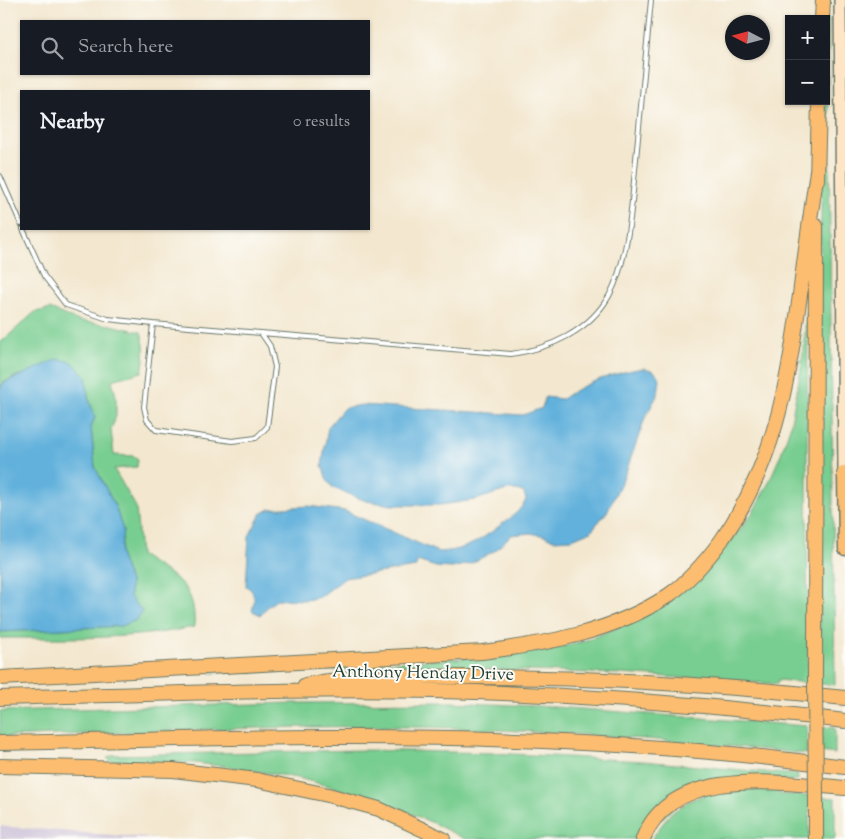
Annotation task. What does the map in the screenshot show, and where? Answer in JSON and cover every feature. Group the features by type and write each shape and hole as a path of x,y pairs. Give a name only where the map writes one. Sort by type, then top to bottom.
{"highway":[{"path":"822,15 823,0"},
{"path":"816,839 818,105"},
{"path":"0,678 482,652 557,641 613,622 669,595 690,577 711,554 732,525 762,465 772,436 790,364 817,171"},
{"path":"277,690 334,679 550,677 762,690 845,698"},
{"name":"Anthony Henday Drive","path":"0,698 277,690 496,693 712,706 845,721"},
{"path":"0,743 295,737 495,739 636,747 845,767"},
{"path":"0,766 173,770 257,780 328,795 379,809 443,839"},
{"path":"643,839 655,819 668,805 686,796 718,785 756,781 845,788"}],"main road":[{"path":"840,0 845,549"}],"lane":[{"path":"23,230 44,276 66,305 108,319 511,354 528,352 556,343 579,329 595,314 608,296 619,273 632,200 651,0"},
{"path":"0,176 20,222"},
{"path":"153,324 144,407 147,420 156,430 232,441 256,438 267,427 274,367 270,346 261,333"}],"shaded area":[{"path":"0,826 158,839 0,839"}],"green space":[{"path":"824,105 829,105 835,685 820,684 817,367"},
{"path":"50,309 79,321 111,325 141,332 144,342 142,372 112,380 116,396 116,416 111,430 114,455 134,456 138,459 137,467 114,469 136,507 140,555 172,576 187,590 194,612 194,627 122,636 0,638 0,632 121,626 130,597 130,582 120,554 123,530 115,506 95,467 91,427 95,417 88,397 86,377 18,375 3,383 0,390 0,343 35,312"},
{"path":"807,311 808,683 778,680 777,684 620,674 474,669 211,673 514,655 557,648 584,641 619,627 714,561 753,512 768,484 790,427 801,369"},
{"path":"450,702 555,707 807,726 807,754 602,736 419,727 299,727 0,737 0,711 291,703"},
{"path":"821,727 835,728 835,754 821,752"},
{"path":"363,750 493,753 643,761 798,775 798,780 700,784 639,839 465,839 393,806 298,778 195,763 111,761 107,758 113,755"},
{"path":"779,788 779,794 810,796 809,839 651,839 670,814 689,801 716,790"},
{"path":"821,797 835,798 835,839 821,839"}],"water":[{"path":"58,359 72,362 86,377 88,397 95,417 91,427 95,467 115,506 123,530 120,554 130,582 130,597 142,611 137,620 121,626 0,632 0,390 3,383"},
{"path":"643,368 654,371 660,379 658,394 645,418 626,472 607,512 591,531 572,539 553,540 546,536 530,533 511,535 496,550 472,563 452,568 436,567 417,561 416,567 345,578 320,597 306,600 278,599 268,606 261,615 252,611 254,597 252,591 246,586 249,536 261,514 270,509 308,506 345,511 438,552 465,547 480,540 512,516 526,500 524,493 517,490 507,490 475,500 440,505 392,505 366,501 333,488 327,480 322,465 328,427 344,408 362,405 523,415 542,408 545,397 562,399 580,388 601,379"}]}
